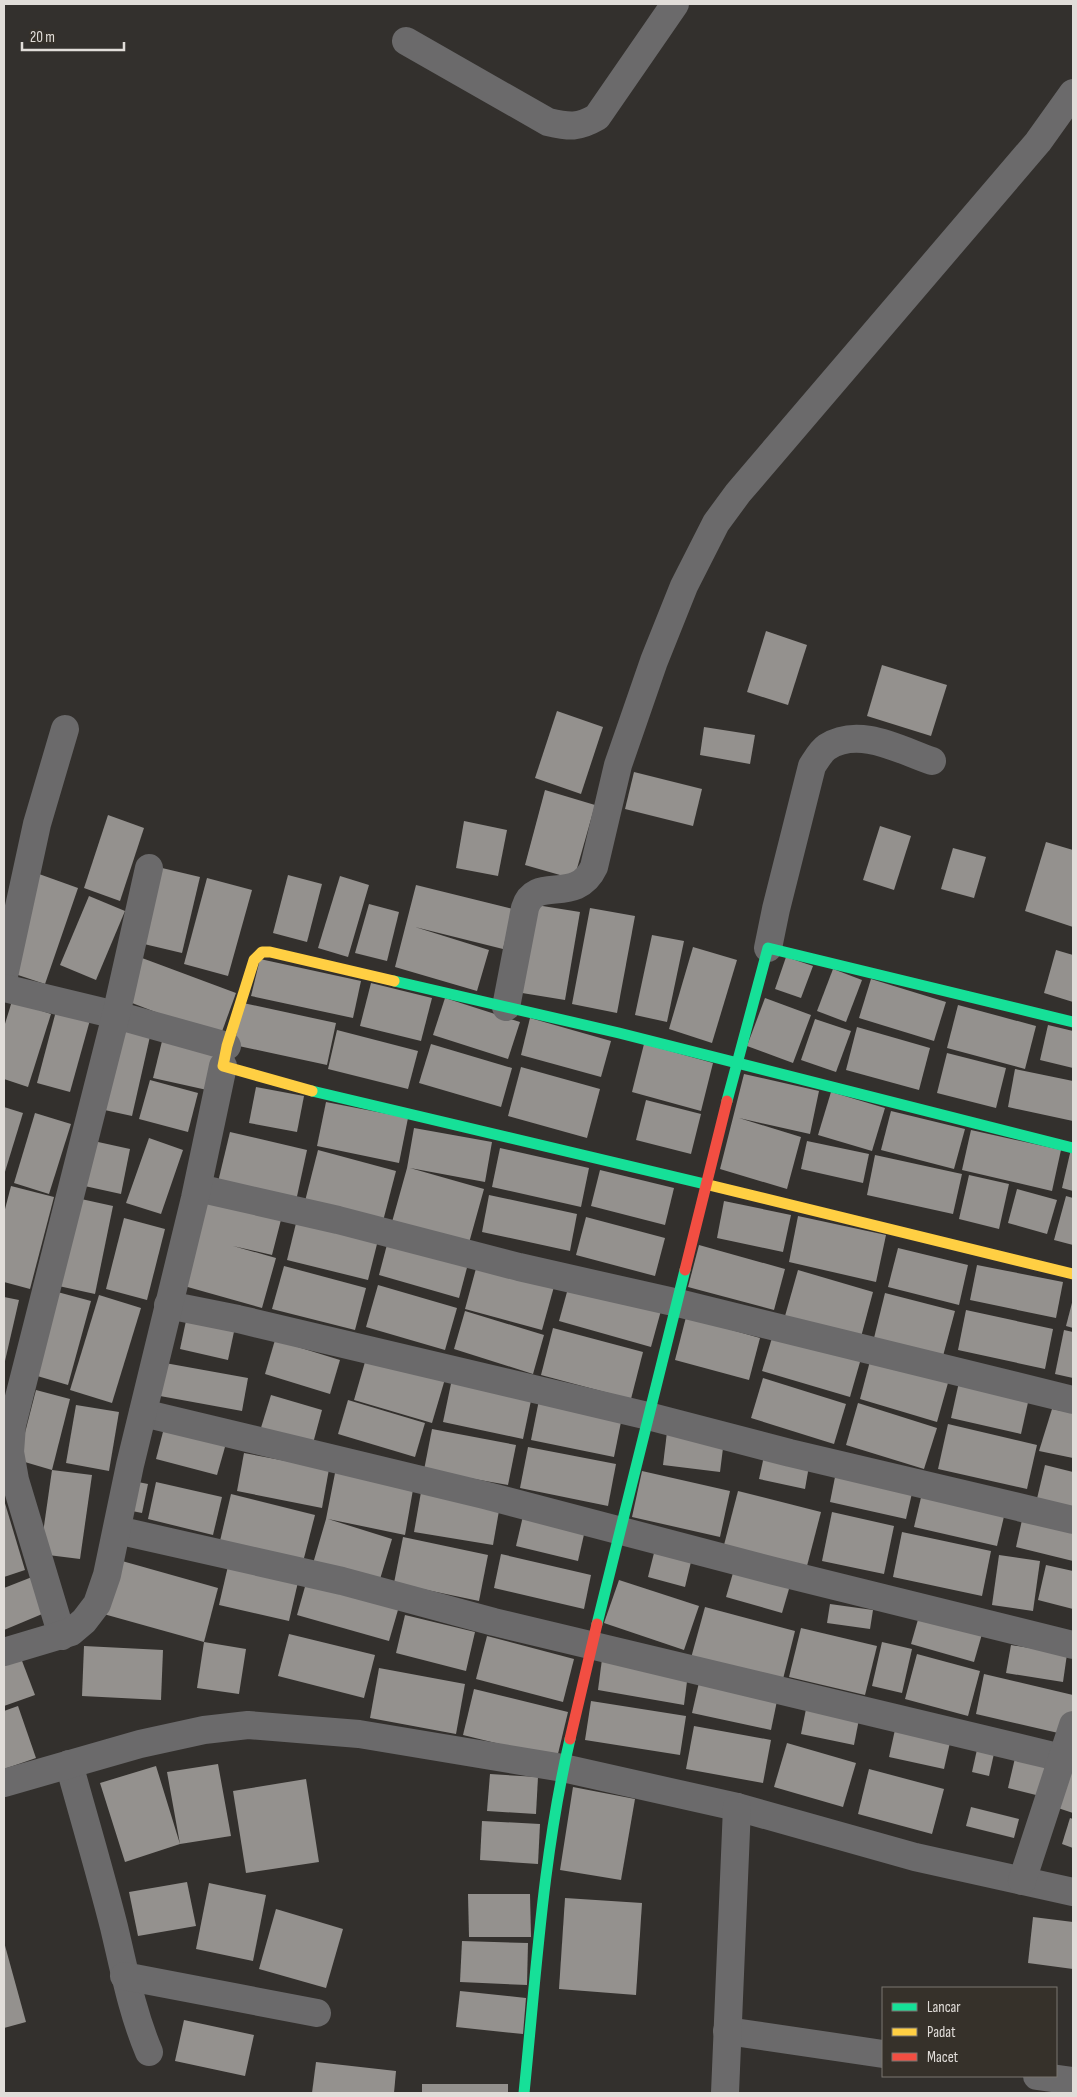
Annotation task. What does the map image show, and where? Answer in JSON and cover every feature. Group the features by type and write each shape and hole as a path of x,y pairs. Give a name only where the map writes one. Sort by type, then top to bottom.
{"street":[{"path":"406,41 548,122 570,127 584,124 598,117 675,4"},
{"path":"506,1006 527,901 536,893 578,885 589,878 594,867 618,765 654,661 684,586 716,523 738,493 1038,142 1073,93"},
{"path":"4,976 37,824 65,729"},
{"path":"524,2093 544,1891 563,1768 619,1530 678,1303 693,1231 768,948 778,900 812,766 825,748 838,741 865,738 932,761"},
{"path":"62,1636 15,1480 10,1439 15,1406 116,1015 149,868"},
{"path":"768,948 1073,1022"},
{"path":"4,1652 62,1636 78,1627 91,1614 97,1604 107,1575 130,1465 198,1188 225,1056 254,960 258,955 266,952 506,1006 1073,1148"},
{"path":"4,988 116,1015 336,1097 545,1145 1073,1274"},
{"path":"198,1188 338,1220 519,1267 678,1303 1073,1400"},
{"path":"168,1305 238,1319 648,1416 790,1453 1073,1520"},
{"path":"143,1413 619,1530 1073,1646"},
{"path":"117,1530 342,1581 494,1622 1062,1758"},
{"path":"4,1783 140,1744 204,1730 248,1725 359,1734 563,1768 737,1807 915,1857 1073,1892"},
{"path":"1022,1881 1073,1725"},
{"path":"68,1764 114,1926 124,1976 149,2052"},
{"path":"726,2093 737,1807"},
{"path":"124,1976 317,2013"},
{"path":"727,2031 882,2054"},
{"path":"1044,2077 1073,2081"}],"building":[{"path":"766,631 807,645 788,705 747,692"},
{"path":"882,665 947,685 931,736 867,716"},
{"path":"557,711 603,727 581,794 535,778"},
{"path":"704,727 755,735 750,764 700,755"},
{"path":"634,772 702,789 693,826 625,809"},
{"path":"545,790 595,805 574,879 525,865"},
{"path":"108,815 144,828 120,901 84,888"},
{"path":"464,821 507,830 498,876 456,868"},
{"path":"880,826 911,836 894,890 863,880"},
{"path":"1046,842 1073,850 1073,927 1025,911"},
{"path":"953,848 986,857 974,898 941,889"},
{"path":"162,868 200,877 182,953 144,944"},
{"path":"39,874 78,888 45,984 6,971"},
{"path":"288,875 322,884 307,942 273,933"},
{"path":"340,876 369,885 348,957 318,948"},
{"path":"207,878 252,890 228,976 184,964"},
{"path":"416,885 513,909 503,949 415,927 489,950 477,991 395,967"},
{"path":"89,896 125,911 96,980 60,965"},
{"path":"369,904 399,912 387,961 355,953"},
{"path":"530,904 580,912 565,1000 516,992"},
{"path":"590,908 635,916 617,1013 572,1004"},
{"path":"652,935 684,941 667,1022 635,1015"},
{"path":"693,947 737,960 712,1043 669,1029"},
{"path":"1056,950 1073,955 1073,1002 1044,993"},
{"path":"786,957 813,966 801,998 775,989"},
{"path":"142,958 236,993 220,1037 127,1001"},
{"path":"260,959 361,981 353,1018 251,996"},
{"path":"833,969 862,980 846,1022 817,1011"},
{"path":"871,979 946,1002 934,1041 859,1018"},
{"path":"371,983 432,998 421,1041 360,1026"},
{"path":"445,998 520,1022 508,1059 433,1035"},
{"path":"765,998 811,1015 793,1063 747,1046"},
{"path":"12,1001 51,1014 28,1087 4,1079 4,1027"},
{"path":"243,1003 336,1023 327,1065 234,1045"},
{"path":"958,1005 1036,1026 1025,1069 947,1048"},
{"path":"56,1011 90,1020 70,1092 37,1083"},
{"path":"530,1018 611,1041 601,1077 521,1055"},
{"path":"815,1019 851,1031 836,1072 801,1060"},
{"path":"118,1024 151,1032 132,1116 100,1109"},
{"path":"1048,1025 1073,1031 1073,1068 1040,1060"},
{"path":"857,1027 930,1048 919,1090 846,1070"},
{"path":"337,1030 418,1051 408,1089 328,1069"},
{"path":"164,1033 218,1046 207,1090 153,1078"},
{"path":"431,1044 512,1068 501,1107 419,1083"},
{"path":"644,1044 713,1063 701,1111 632,1092"},
{"path":"947,1053 1006,1068 996,1108 937,1093"},
{"path":"521,1067 600,1089 587,1138 508,1116"},
{"path":"1015,1069 1073,1081 1073,1121 1008,1107"},
{"path":"744,1074 819,1091 810,1134 739,1118 801,1137 787,1189 720,1169"},
{"path":"150,1080 198,1093 188,1132 139,1119"},
{"path":"256,1087 304,1096 297,1132 249,1123"},
{"path":"831,1092 885,1108 872,1151 818,1135"},
{"path":"646,1100 701,1114 691,1154 636,1140"},
{"path":"326,1102 408,1118 399,1163 317,1146"},
{"path":"4,1107 23,1113 4,1175"},
{"path":"891,1111 965,1129 954,1169 881,1150"},
{"path":"35,1113 71,1124 49,1194 14,1183"},
{"path":"414,1128 492,1142 485,1182 410,1168 484,1189 469,1243 392,1222 407,1168"},
{"path":"971,1130 1061,1150 1052,1191 962,1170"},
{"path":"230,1132 307,1150 296,1201 218,1182"},
{"path":"149,1138 183,1150 161,1214 126,1203"},
{"path":"89,1140 130,1149 121,1194 80,1185"},
{"path":"807,1141 869,1154 863,1183 801,1169"},
{"path":"500,1148 589,1168 581,1207 492,1187"},
{"path":"1071,1149 1073,1150 1073,1191 1062,1188"},
{"path":"318,1150 396,1171 382,1225 304,1205"},
{"path":"875,1155 962,1174 953,1214 867,1195"},
{"path":"600,1170 674,1188 665,1225 591,1206"},
{"path":"969,1175 1009,1184 999,1229 959,1219"},
{"path":"11,1186 54,1197 30,1289 4,1282 4,1213"},
{"path":"1017,1189 1057,1200 1047,1234 1008,1223"},
{"path":"201,1191 283,1212 272,1255 233,1246 276,1258 262,1308 177,1284"},
{"path":"489,1195 577,1214 570,1251 482,1232"},
{"path":"1066,1196 1073,1198 1073,1245 1054,1240"},
{"path":"72,1197 113,1206 95,1294 54,1285"},
{"path":"724,1201 791,1215 783,1252 717,1238"},
{"path":"299,1211 380,1232 368,1280 287,1260"},
{"path":"798,1216 886,1235 876,1282 789,1262"},
{"path":"586,1217 665,1238 655,1276 576,1255"},
{"path":"124,1218 165,1229 147,1300 106,1289"},
{"path":"389,1237 469,1260 459,1298 379,1275"},
{"path":"699,1245 785,1269 774,1310 688,1287"},
{"path":"898,1248 968,1265 959,1305 888,1287"},
{"path":"478,1261 555,1283 542,1330 465,1309"},
{"path":"977,1265 1063,1282 1056,1318 970,1300"},
{"path":"284,1266 366,1288 355,1330 272,1309"},
{"path":"798,1270 873,1292 861,1337 785,1316"},
{"path":"570,1281 662,1307 651,1347 559,1321"},
{"path":"378,1285 457,1308 445,1350 366,1327"},
{"path":"50,1290 91,1301 68,1385 27,1373"},
{"path":"885,1293 955,1311 943,1356 874,1338"},
{"path":"99,1295 141,1308 112,1403 70,1390"},
{"path":"4,1297 19,1300 5,1361 4,1361"},
{"path":"1073,1299 1073,1328 1066,1326"},
{"path":"966,1310 1053,1329 1045,1369 958,1350"},
{"path":"465,1311 544,1335 533,1374 454,1349"},
{"path":"187,1316 235,1327 228,1360 180,1349"},
{"path":"686,1317 760,1338 749,1380 675,1360"},
{"path":"553,1328 643,1352 631,1399 541,1375"},
{"path":"775,1328 862,1355 850,1397 762,1371"},
{"path":"1064,1330 1073,1332 1073,1378 1055,1374"},
{"path":"275,1340 340,1360 330,1394 265,1374"},
{"path":"367,1355 445,1379 432,1423 354,1400"},
{"path":"870,1361 948,1383 937,1422 860,1399"},
{"path":"165,1363 248,1378 242,1411 160,1396"},
{"path":"453,1374 533,1391 523,1439 443,1422"},
{"path":"763,1378 846,1404 834,1444 751,1418"},
{"path":"959,1382 1029,1398 1021,1434 951,1418"},
{"path":"36,1390 70,1399 52,1470 18,1460"},
{"path":"271,1395 322,1410 312,1447 260,1431"},
{"path":"348,1400 425,1423 415,1457 338,1434"},
{"path":"539,1400 622,1417 614,1457 531,1440"},
{"path":"858,1403 937,1428 924,1469 846,1445"},
{"path":"76,1405 119,1412 109,1471 66,1463"},
{"path":"1052,1409 1073,1413 1073,1458 1039,1451"},
{"path":"165,1424 227,1440 217,1475 156,1459"},
{"path":"948,1424 1037,1445 1027,1489 938,1469"},
{"path":"432,1429 516,1445 508,1485 424,1470"},
{"path":"667,1432 724,1440 720,1472 663,1465"},
{"path":"528,1447 616,1464 608,1506 520,1488"},
{"path":"244,1453 329,1469 322,1508 237,1491"},
{"path":"764,1456 809,1466 805,1489 759,1479"},
{"path":"1045,1465 1073,1472 1073,1516 1035,1507"},
{"path":"336,1468 414,1484 405,1535 328,1519 392,1539 378,1586 312,1567 326,1519"},
{"path":"52,1470 92,1475 80,1559 40,1554"},
{"path":"642,1471 730,1491 720,1537 632,1517"},
{"path":"836,1472 913,1489 906,1519 830,1502"},
{"path":"133,1481 148,1484 142,1513 127,1510"},
{"path":"156,1482 222,1497 213,1535 148,1519"},
{"path":"923,1489 1006,1508 997,1546 914,1527"},
{"path":"738,1491 821,1512 807,1566 724,1545"},
{"path":"421,1492 500,1505 493,1545 414,1532"},
{"path":"231,1494 315,1515 303,1562 220,1541"},
{"path":"4,1500 25,1570 4,1577"},
{"path":"1024,1511 1073,1524 1073,1561 1016,1547"},
{"path":"832,1512 894,1526 884,1574 822,1561"},
{"path":"523,1516 585,1530 578,1561 516,1546"},
{"path":"902,1532 991,1551 982,1596 893,1577"},
{"path":"403,1537 488,1555 479,1601 394,1583"},
{"path":"654,1553 691,1562 685,1587 648,1577"},
{"path":"501,1554 591,1575 584,1609 494,1588"},
{"path":"999,1555 1040,1561 1033,1611 992,1605"},
{"path":"115,1559 218,1588 204,1642 100,1613"},
{"path":"1046,1565 1073,1571 1073,1609 1038,1600"},
{"path":"228,1566 298,1582 289,1621 219,1605"},
{"path":"735,1566 791,1582 782,1613 726,1597"},
{"path":"308,1576 400,1603 389,1641 297,1615"},
{"path":"32,1577 47,1612 4,1630 4,1588"},
{"path":"619,1580 699,1606 684,1650 604,1623"},
{"path":"830,1604 873,1610 870,1629 827,1623"},
{"path":"705,1607 795,1631 782,1683 691,1658"},
{"path":"405,1615 475,1632 466,1671 396,1653"},
{"path":"919,1616 982,1634 974,1662 911,1644"},
{"path":"801,1628 877,1646 865,1695 789,1677"},
{"path":"289,1634 375,1655 364,1698 278,1676"},
{"path":"487,1636 574,1659 563,1702 476,1679"},
{"path":"204,1642 246,1649 239,1694 197,1688"},
{"path":"882,1642 912,1649 902,1693 872,1686"},
{"path":"1011,1645 1067,1654 1063,1682 1006,1673"},
{"path":"84,1646 163,1650 161,1700 82,1696"},
{"path":"19,1653 35,1695 4,1706 4,1659"},
{"path":"917,1654 980,1671 968,1716 905,1699"},
{"path":"602,1659 688,1674 684,1705 598,1690"},
{"path":"379,1668 465,1684 456,1734 370,1718"},
{"path":"984,1674 1073,1695 1073,1707 1067,1735 976,1714"},
{"path":"700,1678 778,1696 771,1730 692,1713"},
{"path":"474,1689 568,1712 557,1758 463,1735"},
{"path":"591,1701 686,1716 680,1755 585,1740"},
{"path":"807,1704 860,1714 854,1745 801,1734"},
{"path":"18,1706 36,1758 4,1769 4,1711"},
{"path":"896,1725 951,1738 944,1769 889,1757"},
{"path":"694,1726 771,1740 763,1783 686,1769"},
{"path":"787,1743 856,1763 843,1807 774,1787"},
{"path":"978,1745 995,1749 989,1776 972,1772"},
{"path":"1015,1758 1047,1766 1040,1796 1008,1788"},
{"path":"1073,1761 1073,1813 1058,1808"},
{"path":"218,1764 231,1836 180,1844 167,1772"},
{"path":"156,1766 180,1844 125,1862 100,1783"},
{"path":"869,1769 944,1789 932,1834 858,1814"},
{"path":"490,1774 538,1777 536,1814 487,1811"},
{"path":"306,1779 319,1862 246,1873 233,1791"},
{"path":"573,1787 635,1799 621,1880 560,1870"},
{"path":"971,1807 1019,1819 1014,1838 966,1826"},
{"path":"1070,1818 1073,1819 1073,1848 1062,1844"},
{"path":"482,1821 540,1824 538,1864 480,1860"},
{"path":"187,1882 196,1926 138,1936 129,1892"},
{"path":"209,1883 266,1895 253,1961 196,1949"},
{"path":"468,1894 530,1894 531,1937 469,1937"},
{"path":"565,1898 642,1903 636,1995 559,1989"},
{"path":"276,1909 343,1929 326,1988 259,1969"},
{"path":"1033,1917 1073,1922 1073,1969 1028,1963"},
{"path":"462,1941 528,1943 527,1985 460,1982"},
{"path":"4,1942 26,2022 4,2028"},
{"path":"460,1991 526,1998 523,2034 456,2027"},
{"path":"184,2020 254,2035 245,2076 175,2061"},
{"path":"316,2062 396,2071 394,2093 312,2093"},
{"path":"422,2084 508,2084 508,2093 422,2093"}],"traffic: fast":[{"path":"727,1101 768,948 1073,1022"},
{"path":"394,981 619,1033 1073,1148"},
{"path":"312,1091 709,1185"},
{"path":"597,1624 685,1270"},
{"path":"524,2093 547,1870 553,1826 570,1739"}],"traffic: slow":[{"path":"312,1091 223,1066 227,1046 254,960 262,952 270,952 394,981"},
{"path":"709,1185 1073,1274"}],"traffic: jam":[{"path":"685,1270 727,1101"},
{"path":"570,1739 597,1624"}]}
